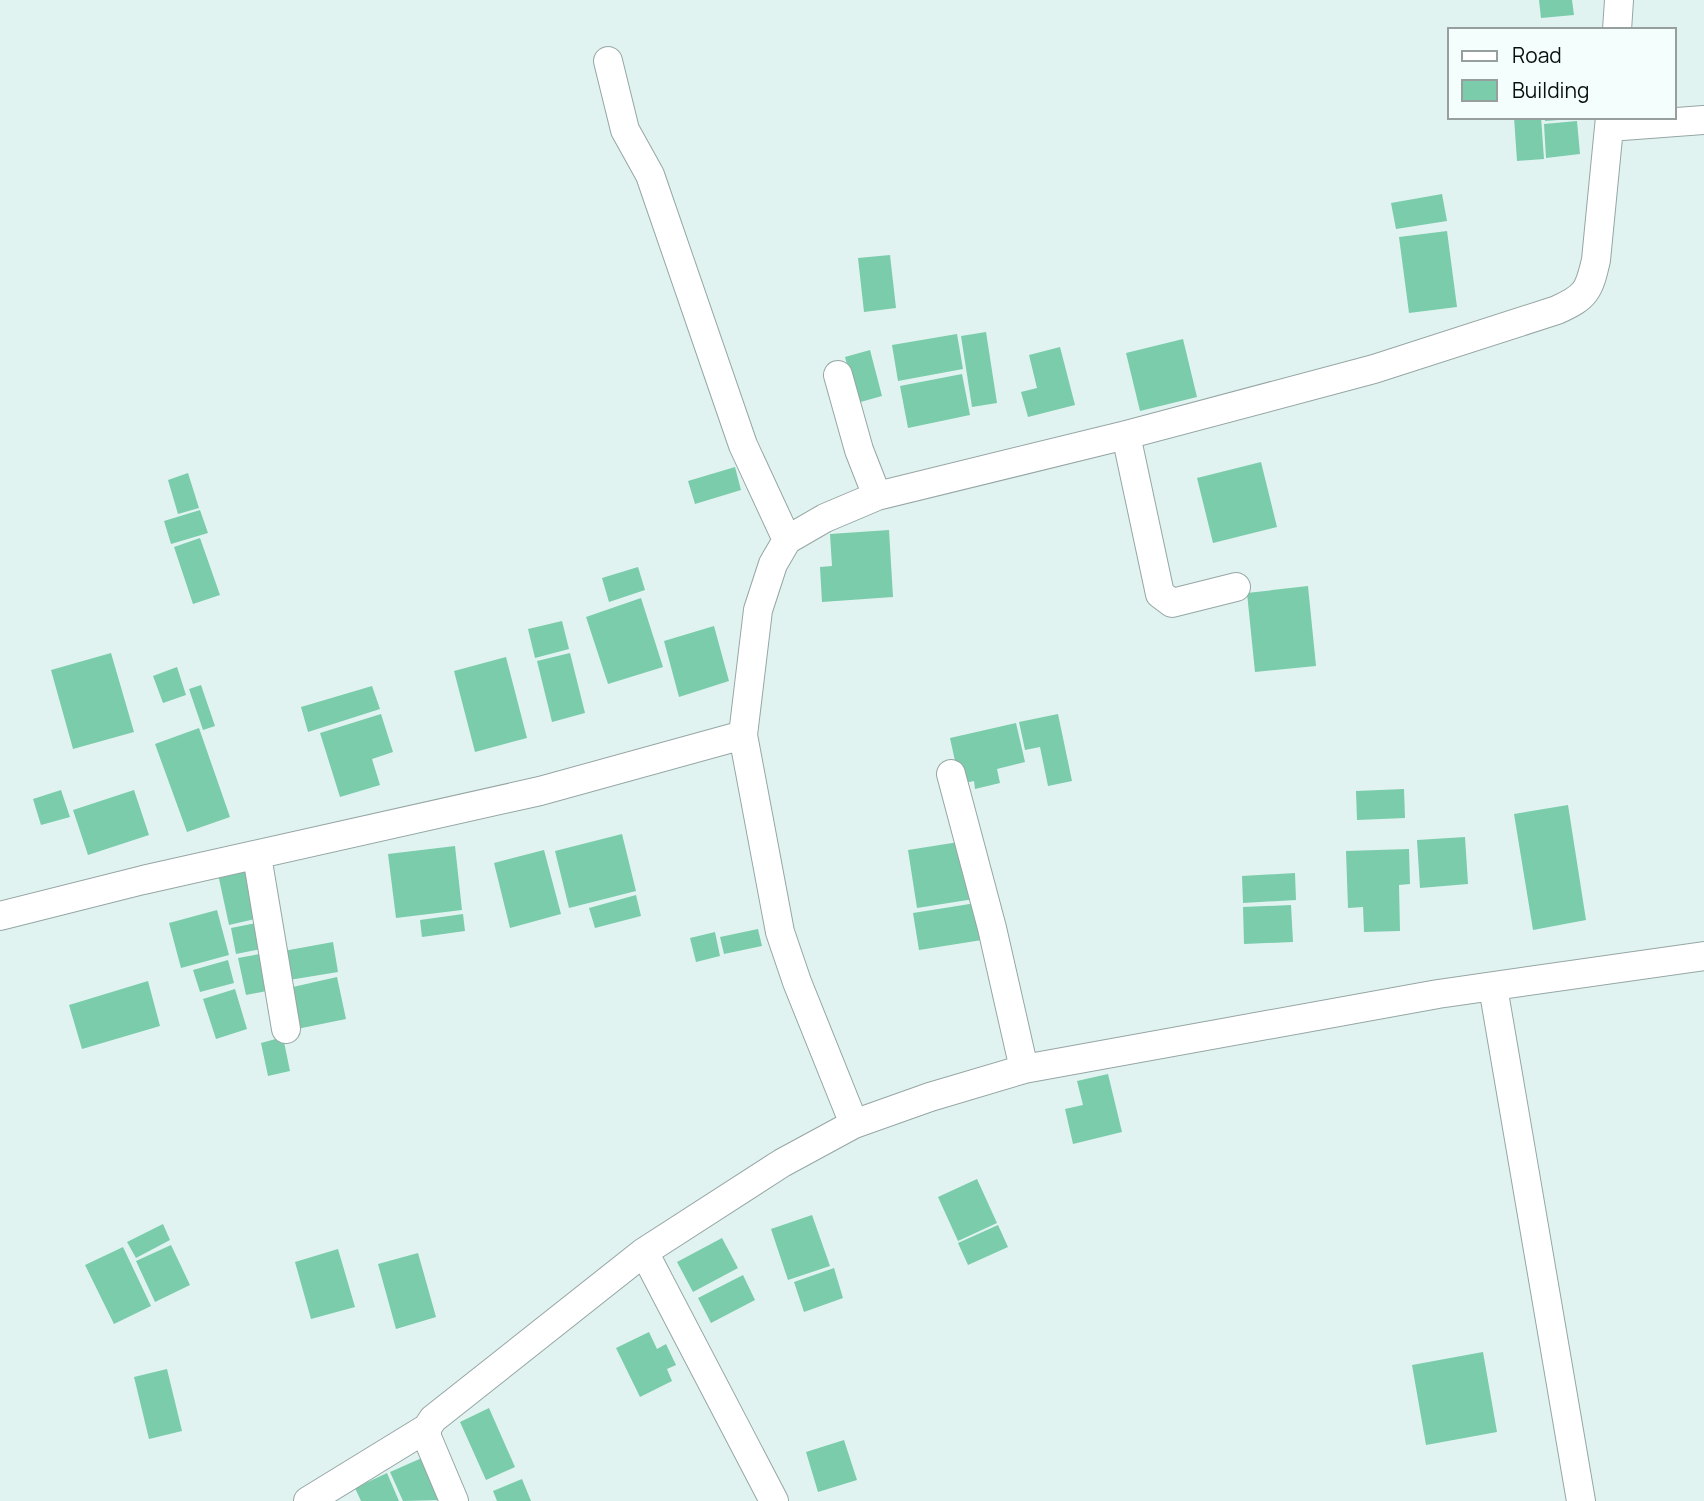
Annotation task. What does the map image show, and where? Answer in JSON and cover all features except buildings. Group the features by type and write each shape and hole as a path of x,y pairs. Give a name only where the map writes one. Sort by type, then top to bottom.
{"street":[{"path":"1617,28 1619,0"},
{"path":"608,61 625,130 650,175 743,445 787,540"},
{"path":"854,1124 797,982 780,932 743,735 758,610 773,564 787,540 825,518 877,496 1126,435 1374,369 1557,310 1579,300 1591,282 1596,260 1609,122 1704,120"},
{"path":"838,375 859,450 877,496"},
{"path":"1126,435 1160,594 1172,603 1236,587"},
{"path":"0,916 143,880 540,791 743,735"},
{"path":"951,774 992,928 1024,1069"},
{"path":"257,856 286,1029"},
{"path":"308,1501 427,1428 446,1408 644,1252 782,1163 854,1124 930,1097 1024,1069 1438,994 1704,956"},
{"path":"1493,986 1581,1501"},
{"path":"644,1252 774,1501"},
{"path":"427,1428 431,1450 454,1501"}]}
